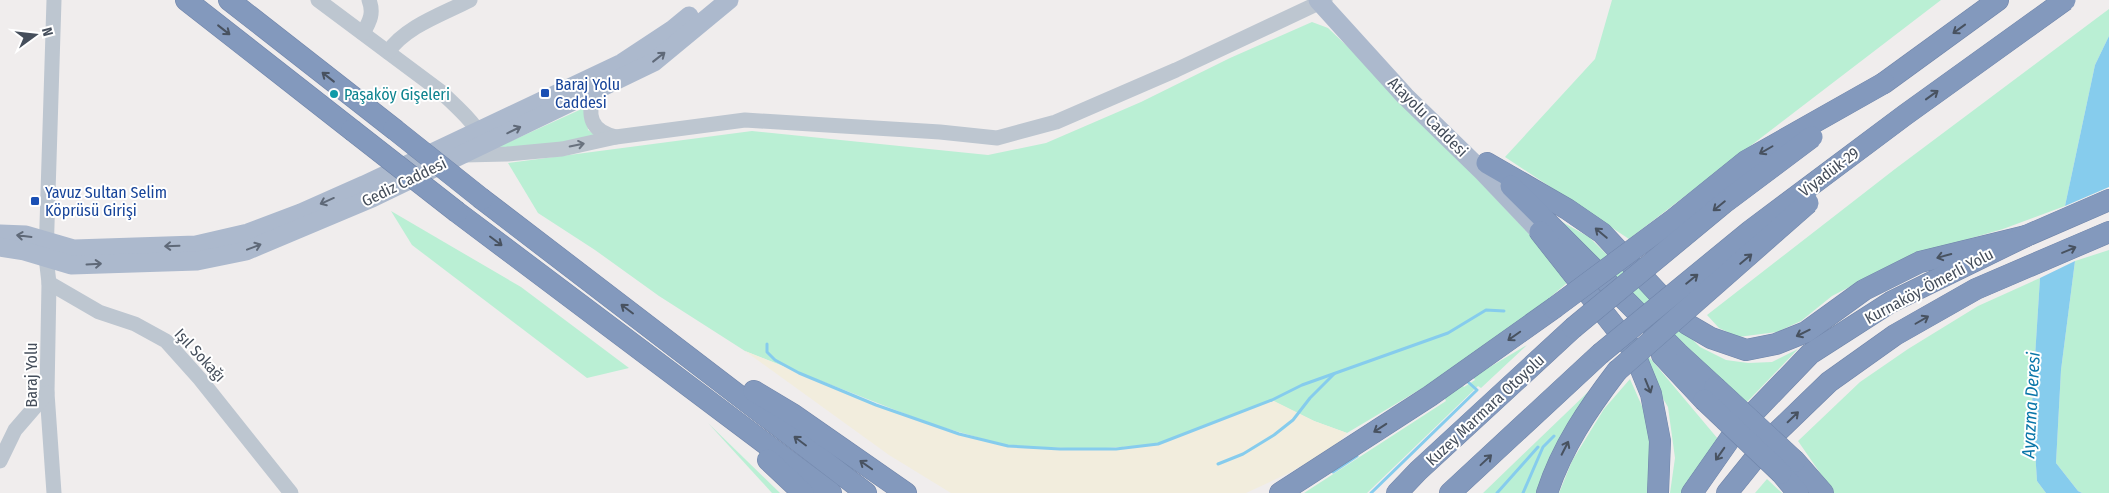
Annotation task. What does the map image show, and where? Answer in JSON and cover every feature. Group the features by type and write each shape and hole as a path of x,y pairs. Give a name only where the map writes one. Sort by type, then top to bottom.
{"highway":[{"path":"186,0 457,212 831,493"},
{"path":"229,0 482,199 866,493"},
{"path":"1280,493 1430,396 1554,308 1674,219 1746,161 1884,82 1998,0"},
{"name":"Viyadük-29","path":"1450,493 1600,354 1750,232 1905,115 2065,0"},
{"name":"Kuzey Marmara Otoyolu","path":"1397,493 1418,471 1573,328 1724,202 1884,82"},
{"path":"1547,493 1566,446 1589,407 1617,371 1753,253 1905,115"},
{"path":"1488,163 1567,209 1602,233 1687,324 1711,338 1746,350 1776,344 1806,332 1864,290 1920,262 2026,236"},
{"path":"1488,163 1678,353 1709,394"},
{"name":"Kurnaköy-Ömerli Yolu","path":"1692,493 1734,433 1810,354 1891,302 2026,236 2109,200"},
{"path":"1540,232 1788,467 1823,493"},
{"path":"1540,232 1633,350 1651,394 1660,441 1658,493"},
{"name":"Kurnaköy-Ömerli Yolu","path":"1727,493 1773,436 1829,382 1895,335 1976,289 2109,232"},
{"path":"619,334 765,457 803,493"},
{"path":"666,339 794,415 906,493"},
{"path":"1788,467 1798,493"}],"main road":[{"name":"Gediz Caddesi","path":"47,249 71,265 197,262 246,250 372,198 459,155 482,138 622,63 672,30 710,0"},
{"name":"Gediz Caddesi","path":"47,249 196,245 248,233 594,91 654,62 729,0"},
{"name":"Atayolu Caddesi","path":"1324,1 1488,163"},
{"name":"Atayolu Caddesi","path":"1324,1 1405,96 1483,172 1540,232"},
{"path":"0,234 26,235 47,249"},
{"path":"0,247 24,251 47,249"}],"street":[{"name":"Baraj Yolu","path":"54,0 47,249 49,283 47,392 54,493"},
{"path":"318,0 458,107 482,138"},
{"path":"363,33 371,19 372,10 369,0"},
{"path":"388,52 396,41 409,31 470,0"},
{"path":"459,155 507,154 562,148 616,137 745,120 997,138 1056,122 1176,70 1324,1"},
{"path":"594,91 591,110 595,128 601,133 616,137"},
{"name":"Işıl Sokağı","path":"49,283 100,312 135,324 166,341 200,379 291,493"},
{"path":"0,461 15,430 47,392"}],"green space":[{"path":"1612,0 1941,0 1629,239 1505,157 1595,59"},
{"path":"2109,9 2109,36 2095,65 2065,206 2003,229 1909,256 1832,296 1801,321 1777,332 1738,337 1719,328 1707,315 1895,169"},
{"path":"1312,22 1328,28 1387,84 1537,242 1568,282 1525,319 1456,368 1347,433 1314,421 1271,400 1158,444 1132,447 1078,449 1008,446 931,424 745,351 659,296 595,250 538,213 508,163 752,131 988,155 1046,143 1141,102 1230,58"},
{"path":"586,107 588,130 600,138 489,151"},
{"path":"391,211 521,287 629,368 587,378 412,245"},
{"path":"1548,214 1589,237 1700,347 1726,360 1748,363 1772,362 1798,349 1746,403"},
{"path":"2109,250 2109,493 2082,493 2078,491 2056,463 2061,370 2075,261"},
{"path":"2040,278 2032,404 2037,481 2046,493 1834,493 1798,441 1860,382 1908,349 1978,306"},
{"path":"1613,314 1718,439 1684,493 1670,493 1675,458 1668,407"},
{"path":"1527,345 1481,388 1478,386 1367,493 1304,493 1446,401 1444,397 1462,385 1464,387 1475,380 1473,377"},
{"path":"1630,379 1649,422 1650,476 1648,493 1559,493 1572,461 1604,409"},
{"path":"1589,391 1568,426 1538,493 1483,493"},
{"path":"708,423 780,493 772,493"},
{"path":"1767,479 1782,493 1755,493"}],"sand":[{"path":"745,351 906,416 959,434 1008,446 1098,449 1158,444 1272,400 1314,421 1347,433 1335,447 1289,473 1246,493 951,493 889,455"}],"water":[{"path":"2109,36 2109,187 2065,206 2095,65"},
{"path":"2075,261 2061,370 2056,463 2078,491 2082,493 2046,493 2037,481 2032,404 2040,278"}],"waterway":[{"path":"767,344 767,352 775,360 799,373 876,405 959,434 1008,446 1060,449 1116,449 1158,444 1272,400 1302,385 1448,333 1486,310 1504,311"},
{"path":"1218,464 1243,454 1274,435 1293,420 1310,398 1334,374"},
{"path":"1371,493 1477,390 1468,382"},
{"path":"1523,493 1543,447 1554,436"},
{"path":"1497,493 1538,447"},
{"path":"1333,472 1357,456"}],"place":[{"name":"Baraj Yolu Caddesi","path":"545,93"},
{"name":"Paşaköy Gişeleri","path":"334,94"},
{"name":"Yavuz Sultan Selim Köprüsü Girişi","path":"35,201"}],"water label":[{"name":"Ayazma Deresi","path":"2031,405"}]}
